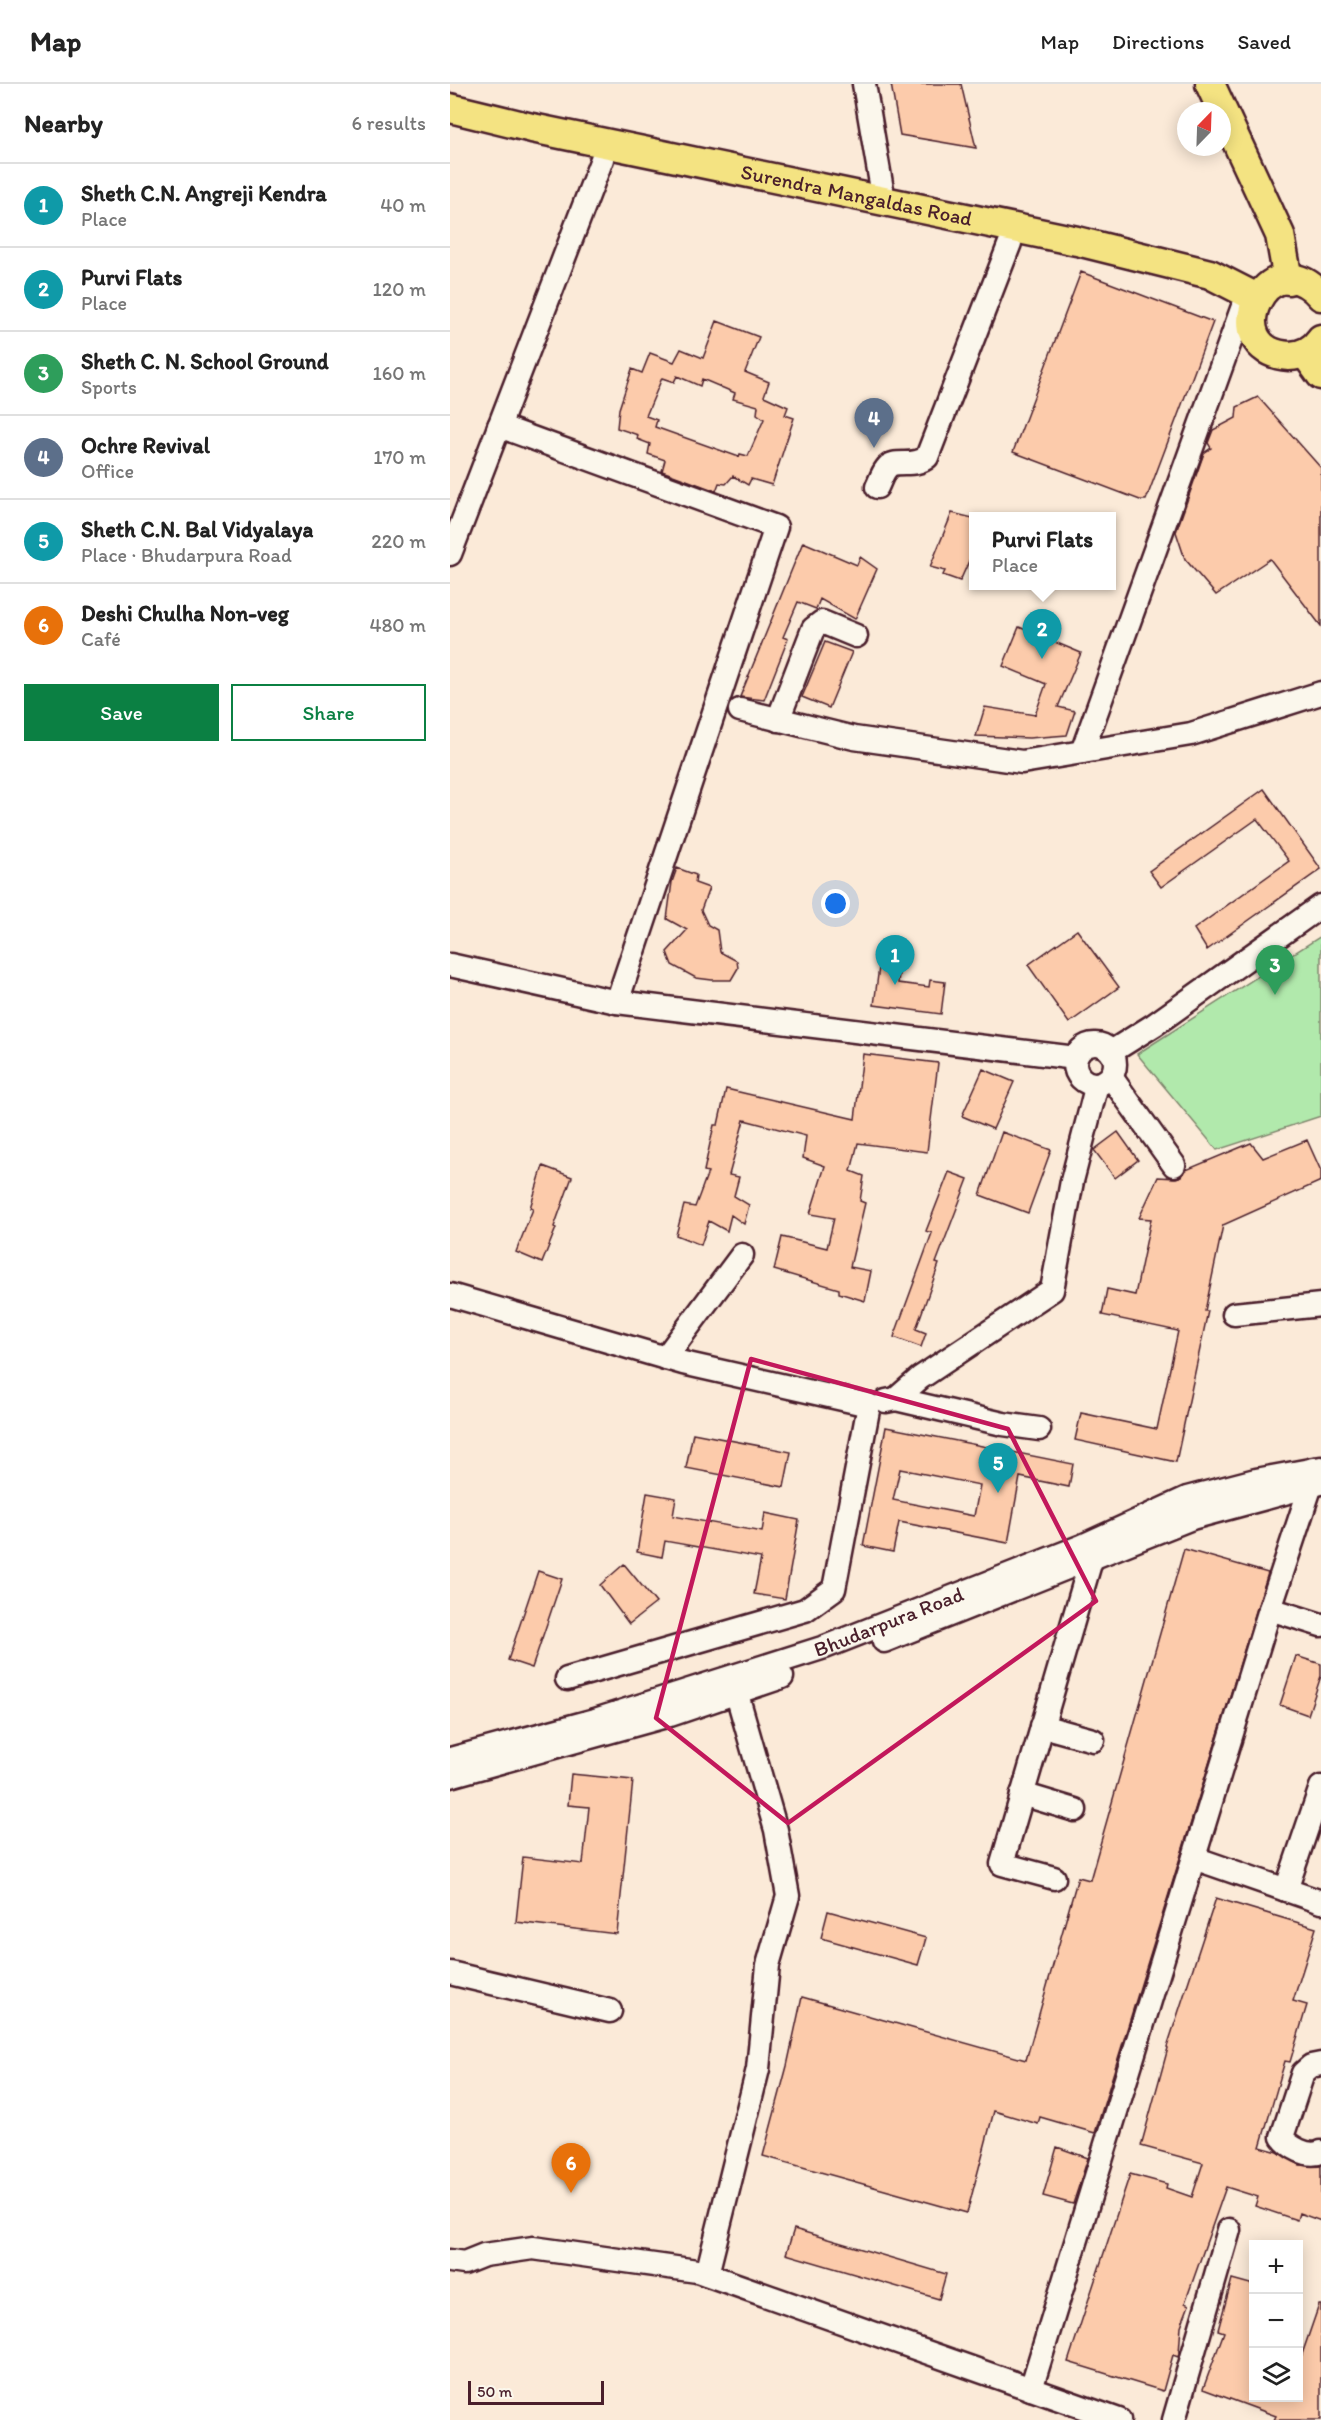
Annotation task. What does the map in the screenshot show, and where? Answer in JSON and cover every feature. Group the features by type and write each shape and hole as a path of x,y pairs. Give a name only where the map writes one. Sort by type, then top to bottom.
{"main road":[{"path":"1192,84 1200,102"},
{"path":"1209,84 1280,235 1253,329 1268,350 1280,355 1293,356 1318,351"},
{"name":"Surendra Mangaldas Road","path":"450,108 532,128 1077,241 1210,274 1262,298"},
{"name":"Surendra Mangaldas Road","path":"450,124 602,159 1010,243 1207,290 1262,298"},
{"path":"1225,156 1265,242 1262,298"},
{"path":"1262,298 1306,284 1321,296"}],"street":[{"path":"864,84 884,201"},
{"path":"450,554 602,159"},
{"path":"877,487 886,468 891,464 916,464 927,457 1010,243"},
{"path":"1082,752 1262,298"},
{"path":"499,426 776,527 617,1002"},
{"path":"778,720 813,629 822,622 856,636"},
{"path":"740,710 854,738 1022,762 1191,734 1321,693"},
{"path":"1111,1052 1154,1025 1321,906"},
{"path":"450,964 617,1002 1076,1058"},
{"path":"896,1399 920,1378 1052,1290 1072,1181 1104,1081 1115,1062 1111,1052 1101,1045 1093,1044 1080,1051 1076,1058 1077,1074 1082,1080 1104,1081 1174,1165"},
{"path":"665,1358 742,1255"},
{"path":"450,1295 665,1358 869,1405 896,1399 1003,1424 1039,1429"},
{"path":"1234,1314 1321,1305"},
{"path":"567,1679 805,1610 834,1589 869,1405"},
{"path":"1031,2389 1270,1609 1317,1476"},
{"name":"Bhudarpura Road","path":"450,1759 856,1652 928,1615 1089,1552 1317,1476"},
{"path":"1054,1878 1002,1864 1089,1552"},
{"path":"1270,1609 1321,1625"},
{"path":"707,2274 758,2069 768,1965 788,1896 776,1830 734,1684"},
{"name":"Bhudarpura Road","path":"450,1776 670,1715 734,1684"},
{"path":"1042,1726 1093,1740"},
{"path":"1286,1890 1321,1787"},
{"path":"1022,1794 1075,1810"},
{"path":"1194,1858 1321,1902"},
{"path":"450,1973 610,2011"},
{"path":"1321,2064 1311,2066 1303,2073 1281,2137 1289,2147 1316,2154 1321,2152"},
{"path":"1174,2420 1229,2230"},
{"path":"450,2261 464,2263 484,2255 533,2248 698,2271 1119,2420"}],"highlighted area":[{"path":"751,1359 1008,1429 1096,1601 788,1823 656,1718"}],"green space":[{"path":"1321,936 1321,1116 1217,1150 1137,1054"}],"building":[{"path":"891,84 961,84 976,148 900,135"},
{"path":"1081,272 1213,322 1146,500 1140,500 1013,452"},
{"path":"717,321 759,337 745,372 769,382 764,396 788,407 785,415 794,418 772,485 751,479 748,485 733,476 726,484 719,483 716,491 662,471 665,460 648,454 650,444 637,439 638,435 617,428 619,409 632,369 642,373 650,353 674,362 681,349 703,358","holes":["677,376 700,386 702,379 735,393 733,399 758,406 757,414 764,419 748,456 740,454 739,457 655,427 657,420 646,416 662,378 674,382"]},
{"path":"1258,397 1321,468 1321,626 1270,559 1216,595 1185,559 1176,532 1204,453 1211,448 1208,443 1213,430 1236,418 1237,407"},
{"path":"952,513 969,517 969,561 960,581 943,575 945,571 930,567"},
{"path":"803,542 857,565 860,557 877,569 855,619 820,599 816,609 798,602 783,637 788,639 764,700 740,697"},
{"path":"1019,627 1081,653 1058,707 1075,711 1067,735 1029,738 976,736 985,707 1035,715 1046,684 1003,666"},
{"path":"825,642 852,652 829,708 802,697"},
{"path":"1264,789 1321,869 1207,950 1194,929 1289,861 1257,819 1161,887 1149,871"},
{"path":"677,868 696,875 695,883 709,888 701,910 708,925 717,930 720,952 737,961 738,968 731,980 696,978 672,965 667,952 687,930 667,919 672,882"},
{"path":"1077,930 1119,987 1069,1023 1028,965"},
{"path":"881,952 901,955 898,983 929,987 930,980 945,982 941,1014 874,1005"},
{"path":"863,1054 938,1063 927,1152 858,1143 851,1171 864,1176 860,1201 865,1203 850,1267 871,1271 865,1301 839,1293 839,1289 774,1270 782,1237 827,1248 834,1218 810,1214 825,1166 803,1158 806,1136 744,1120 729,1175 739,1177 734,1196 749,1205 744,1224 731,1215 727,1231 709,1221 701,1245 676,1235 684,1205 695,1207 708,1172 704,1171 714,1125 718,1125 726,1089 855,1119"},
{"path":"983,1069 1014,1082 993,1129 962,1116"},
{"path":"1002,1132 1051,1150 1028,1213 980,1195"},
{"path":"1118,1132 1138,1160 1115,1178 1094,1150"},
{"path":"1307,1140 1321,1171 1321,1181 1223,1225 1205,1311 1208,1311 1176,1462 1075,1440 1081,1413 1157,1429 1178,1331 1102,1315 1107,1289 1135,1295 1151,1219 1139,1218 1158,1177 1182,1176 1186,1170 1251,1143 1263,1158"},
{"path":"543,1166 572,1177 542,1263 516,1252 533,1209 530,1208"},
{"path":"949,1172 968,1179 936,1263 939,1264 916,1329 926,1333 921,1347 894,1337 932,1233 926,1231"},
{"path":"886,1427 1073,1464 1069,1487 1020,1477 1008,1543 899,1522 893,1552 863,1546","holes":["900,1469 980,1485 974,1516 893,1500"]},
{"path":"693,1433 791,1452 784,1487 686,1468"},
{"path":"647,1493 676,1498 673,1516 762,1532 765,1513 799,1520 785,1599 754,1594 761,1558 665,1541 662,1557 637,1552"},
{"path":"1184,1549 1268,1573 1095,2133 1040,2117 1038,2124 994,2111 967,2213 763,2156 787,2066 802,1997 1026,2060 1078,1877 1090,1880"},
{"path":"624,1564 656,1603 629,1624 600,1585"},
{"path":"538,1571 562,1579 532,1668 508,1660"},
{"path":"1296,1656 1321,1664 1321,1676 1308,1715 1280,1705"},
{"path":"571,1774 633,1780 617,1934 516,1922 523,1857 583,1864 589,1807 568,1805"},
{"path":"1216,1898 1316,1928 1293,2001 1307,2005 1290,2062 1285,2061 1260,2147 1278,2152 1300,2165 1321,2166 1321,2221 1299,2213 1297,2220 1255,2206 1258,2197 1226,2187 1185,2303 1189,2305 1181,2326 1178,2357 1173,2355 1163,2391 1068,2362 1130,2174 1167,2184 1166,2188 1192,2197 1203,2163 1141,2146 1167,2047"},
{"path":"828,1911 926,1938 918,1965 821,1938"},
{"path":"1057,2147 1088,2158 1073,2204 1043,2196"},
{"path":"794,2229 946,2274 939,2299 786,2254"},
{"path":"1232,2279 1249,2284 1249,2402 1303,2402 1303,2351 1319,2305 1321,2305 1321,2420 1274,2420 1276,2416 1203,2389 1224,2332 1218,2330"}],"place":[{"name":"Ochre Revival","path":"874,448"},
{"name":"Purvi Flats","path":"1042,659"},
{"name":"Sheth C.N. Angreji Kendra","path":"895,985"},
{"name":"Sheth C. N. School Ground","path":"1275,995"},
{"name":"Sheth C.N. Bal Vidyalaya","path":"998,1493"},
{"name":"Deshi Chulha Non-veg","path":"571,2193"}]}
